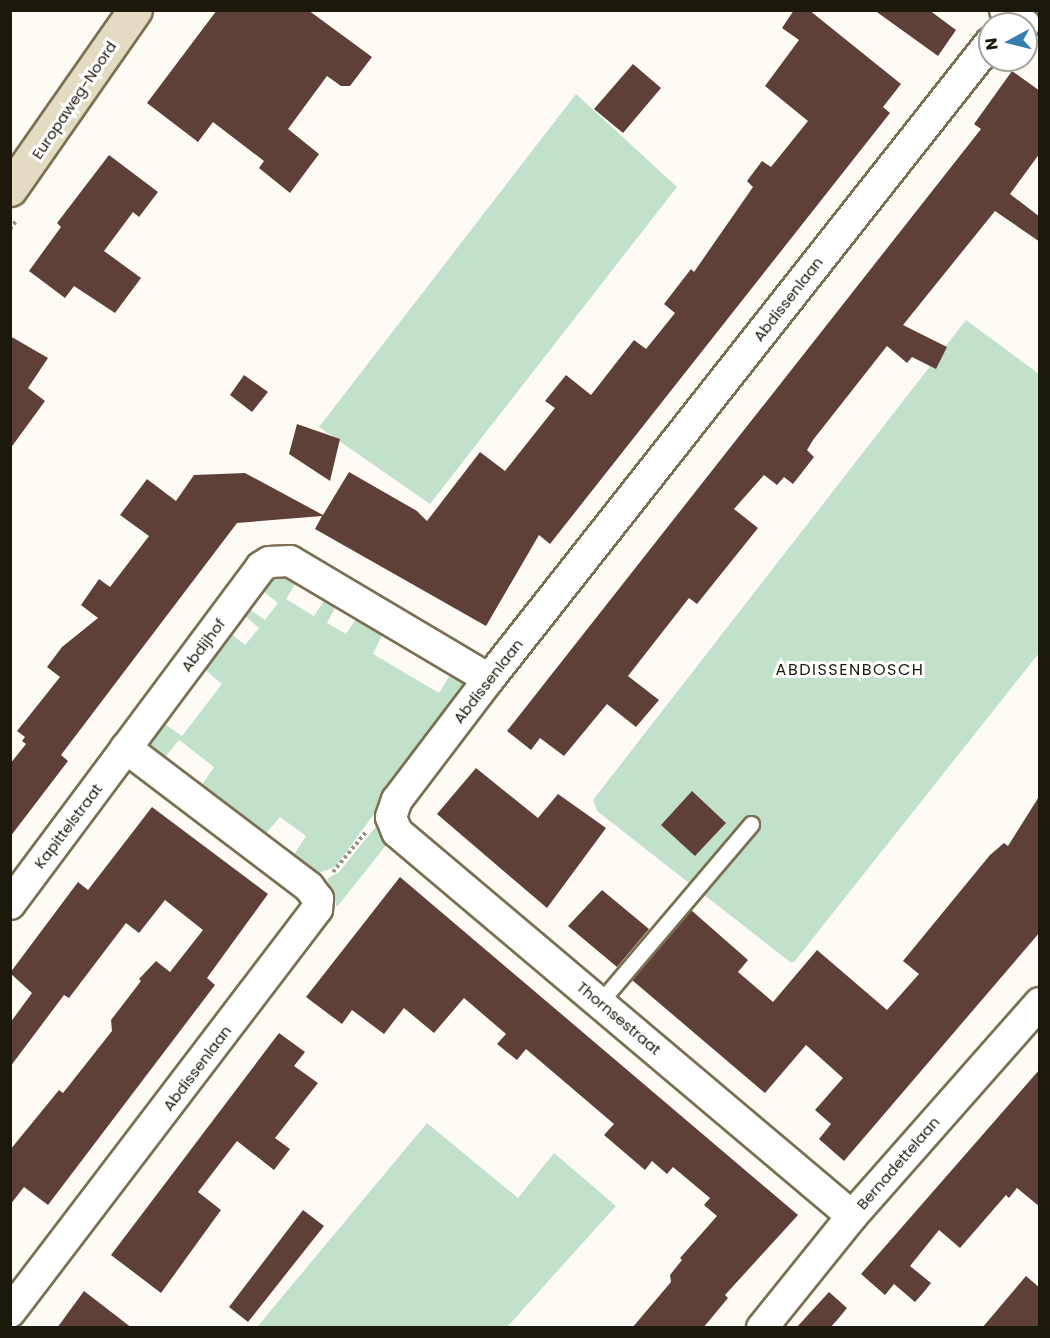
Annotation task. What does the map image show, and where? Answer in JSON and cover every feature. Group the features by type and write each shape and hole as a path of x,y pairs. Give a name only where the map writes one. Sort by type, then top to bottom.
{"street":[{"name":"Europaweg-Noord","path":"10,189 135,10"},
{"name":"Abdissenlaan","path":"391,817 397,800 489,679 978,58"},
{"name":"Abdijhof","path":"126,748 261,567 269,562 290,561 489,679"},
{"path":"126,748 309,887"},
{"name":"Kapittelstraat","path":"10,904 126,748"},
{"name":"Thornsestraat","path":"391,817 397,832 601,1001 852,1216"},
{"name":"Abdissenlaan","path":"10,1312 312,916 318,899 309,887"},
{"name":"Bernadettelaan","path":"762,1328 852,1216 1040,1003"}],"lane":[{"path":"601,1001 751,824"}],"path":[{"path":"309,887 338,869 374,821 391,817"}],"green space":[{"path":"576,94 677,187 430,504 319,427"},
{"path":"966,320 1039,374 1039,653 794,962 790,962 597,811 593,800"},
{"path":"285,574 297,581 286,599 314,616 326,598 337,604 327,623 346,634 358,616 384,631 373,654 439,693 453,670 467,682 467,688 335,867 316,874 292,858 306,836 280,817 263,837 199,789 214,767 179,740 162,761 151,749 149,742 162,722 182,736 222,684 202,667 229,632 245,645 259,628 243,614 248,608 265,620 278,603 262,590 270,577"},
{"path":"378,824 387,844 337,907 327,879 339,872"},
{"path":"427,1123 518,1198 554,1153 616,1206 507,1327 257,1327"}],"building":[{"path":"217,10 308,10 372,57 350,86 341,86 327,76 288,129 319,154 290,193 259,168 264,161 213,122 198,142 147,103"},
{"path":"794,10 809,10 901,84 883,107 890,113 550,544 539,535 486,626 315,529 322,516 237,523 61,755 68,761 10,837 10,764 26,744 22,741 25,737 17,731 60,677 47,667 62,647 98,618 81,605 99,579 110,587 149,536 120,515 147,479 176,501 194,475 245,473 323,515 349,472 417,511 427,521 480,452 505,471 555,408 545,401 566,375 591,395 634,340 646,349 675,313 664,304 691,269 694,272 753,187 747,181 762,161 771,167 808,121 765,86 799,40 782,28"},
{"path":"874,10 929,10 956,30 938,56"},
{"path":"633,64 661,88 623,133 594,109"},
{"path":"1011,72 1040,91 1040,153 1010,194 1040,217 1040,242 995,211 903,325 947,347 936,369 912,357 907,363 887,346 813,440 807,450 814,457 793,484 784,477 777,485 764,475 734,509 758,528 697,604 689,598 628,676 659,700 636,727 607,704 564,756 540,738 531,750 507,731 981,129 974,124"},
{"path":"109,155 158,192 139,217 133,212 104,251 141,278 115,313 74,286 65,298 29,271 61,227 57,223"},
{"path":"10,336 48,358 28,388 45,401 10,449"},
{"path":"244,375 268,392 252,412 230,395"},
{"path":"297,424 340,439 330,481 289,454"},
{"path":"476,768 538,818 558,794 606,828 547,908 437,814"},
{"path":"692,791 726,823 695,856 661,825"},
{"path":"1040,795 1040,932 844,1161 819,1139 831,1124 815,1110 843,1078 806,1045 765,1093 632,980 691,910 748,960 738,972 773,1002 817,950 887,1010 919,974 903,961 990,855 1004,843 1008,846"},
{"path":"152,807 268,894 207,978 215,985 48,1205 24,1187 10,1205 10,1150 59,1090 63,1093 112,1031 111,1020 141,981 139,979 156,961 170,972 203,930 165,900 139,933 126,923 69,998 64,995 10,1067 10,1023 32,993 10,973 78,882 88,890"},
{"path":"400,877 798,1215 725,1295 728,1298 703,1328 632,1328 671,1282 670,1275 682,1260 680,1258 717,1216 704,1205 710,1198 673,1167 667,1174 652,1161 645,1170 604,1135 614,1124 526,1049 517,1060 497,1044 506,1034 464,998 434,1033 404,1008 384,1034 352,1010 342,1024 306,997"},
{"path":"602,890 649,929 617,967 568,926"},
{"path":"279,1033 305,1052 294,1066 318,1083 275,1138 290,1149 274,1170 237,1141 198,1192 221,1210 161,1293 111,1255"},
{"path":"1040,1069 1040,1207 1017,1188 1009,1198 1006,1195 960,1248 939,1230 910,1266 931,1283 923,1293 915,1302 894,1284 885,1295 861,1274"},
{"path":"303,1210 324,1226 248,1322 229,1307"},
{"path":"1026,1276 1040,1288 1040,1328 982,1328"},
{"path":"84,1291 132,1328 57,1328"},
{"path":"829,1292 847,1308 830,1328 796,1328"}],"district":[{"name":"ABDISSENBOSCH","path":"850,670"}]}
